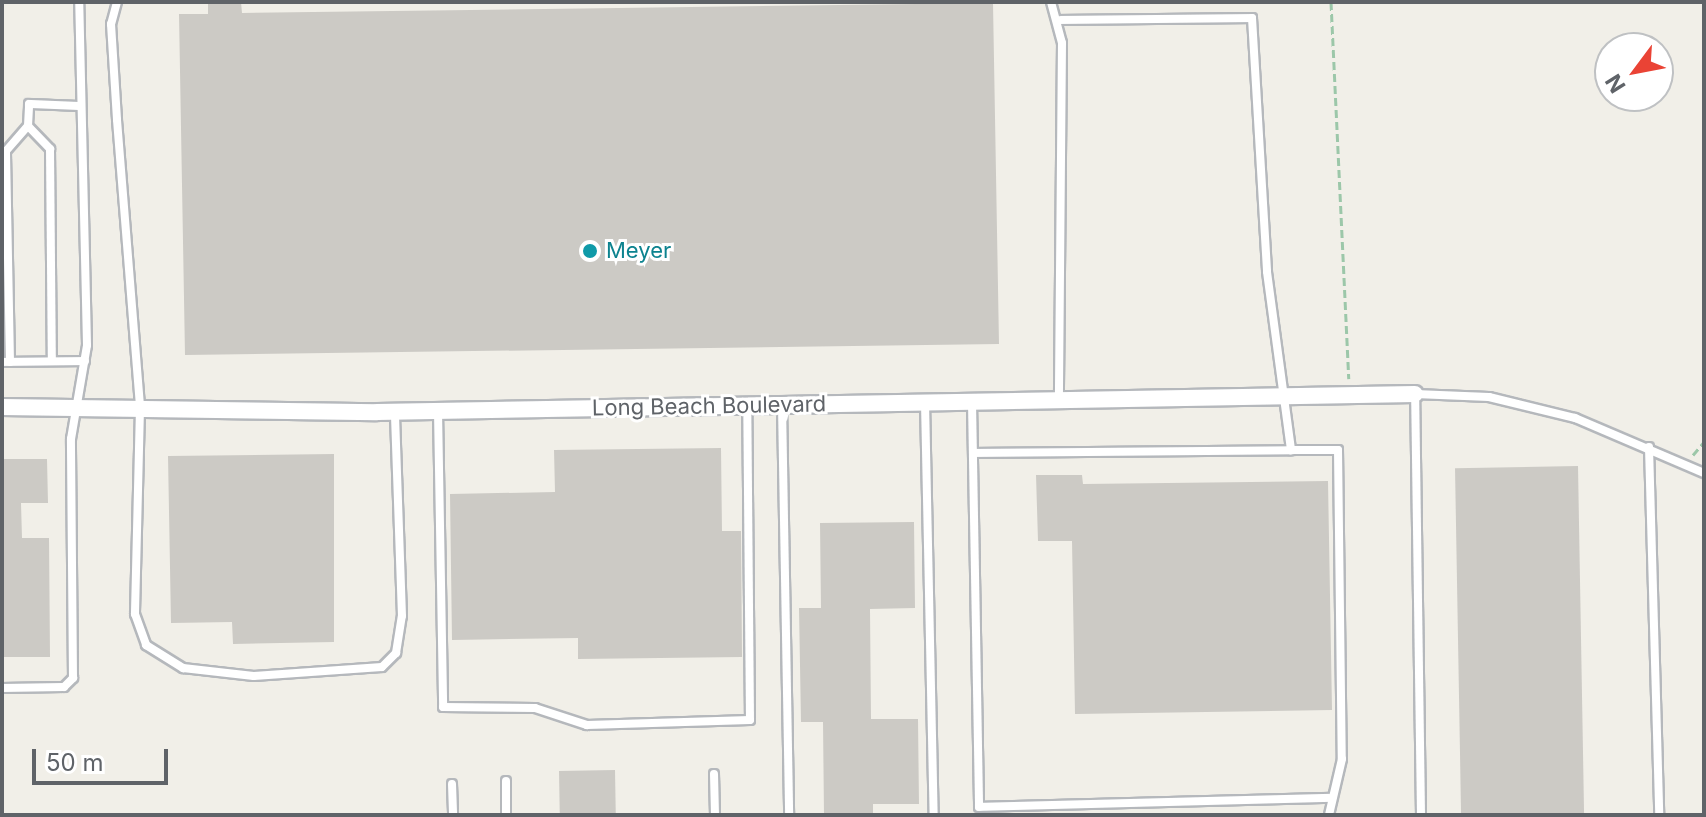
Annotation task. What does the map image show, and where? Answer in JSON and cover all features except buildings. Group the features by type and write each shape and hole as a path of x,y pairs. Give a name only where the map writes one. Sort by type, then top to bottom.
{"street":[{"name":"Long Beach Boulevard","path":"2,407 395,412 1415,394"}],"lane":[{"path":"2,688 64,687 73,678 71,439 85,361 79,2"},
{"path":"117,2 111,24 140,408 138,629 146,645 183,668 254,676 356,672 382,667 396,653 402,616 395,412"},
{"path":"1051,2 1061,20 1059,400"},
{"path":"1061,20 1252,18 1267,272 1291,450"},
{"path":"81,106 29,104 28,126 6,151 6,362 85,361"},
{"path":"28,126 50,149 52,361"},
{"path":"1421,815 1415,394 1489,397 1575,418 1704,473"},
{"path":"925,402 934,815"},
{"path":"972,402 979,811 1329,798"},
{"path":"782,405 789,815"},
{"path":"438,411 443,707 535,708 587,725 750,720 747,406"},
{"path":"1649,447 1659,815"},
{"path":"973,453 1338,450 1342,759 1329,798 1329,815"},
{"path":"714,774 715,815"},
{"path":"506,781 506,815"},
{"path":"452,784 453,815"}],"path":[{"path":"1331,2 1349,395"}],"place":[{"name":"Meyer","path":"590,251"}]}
